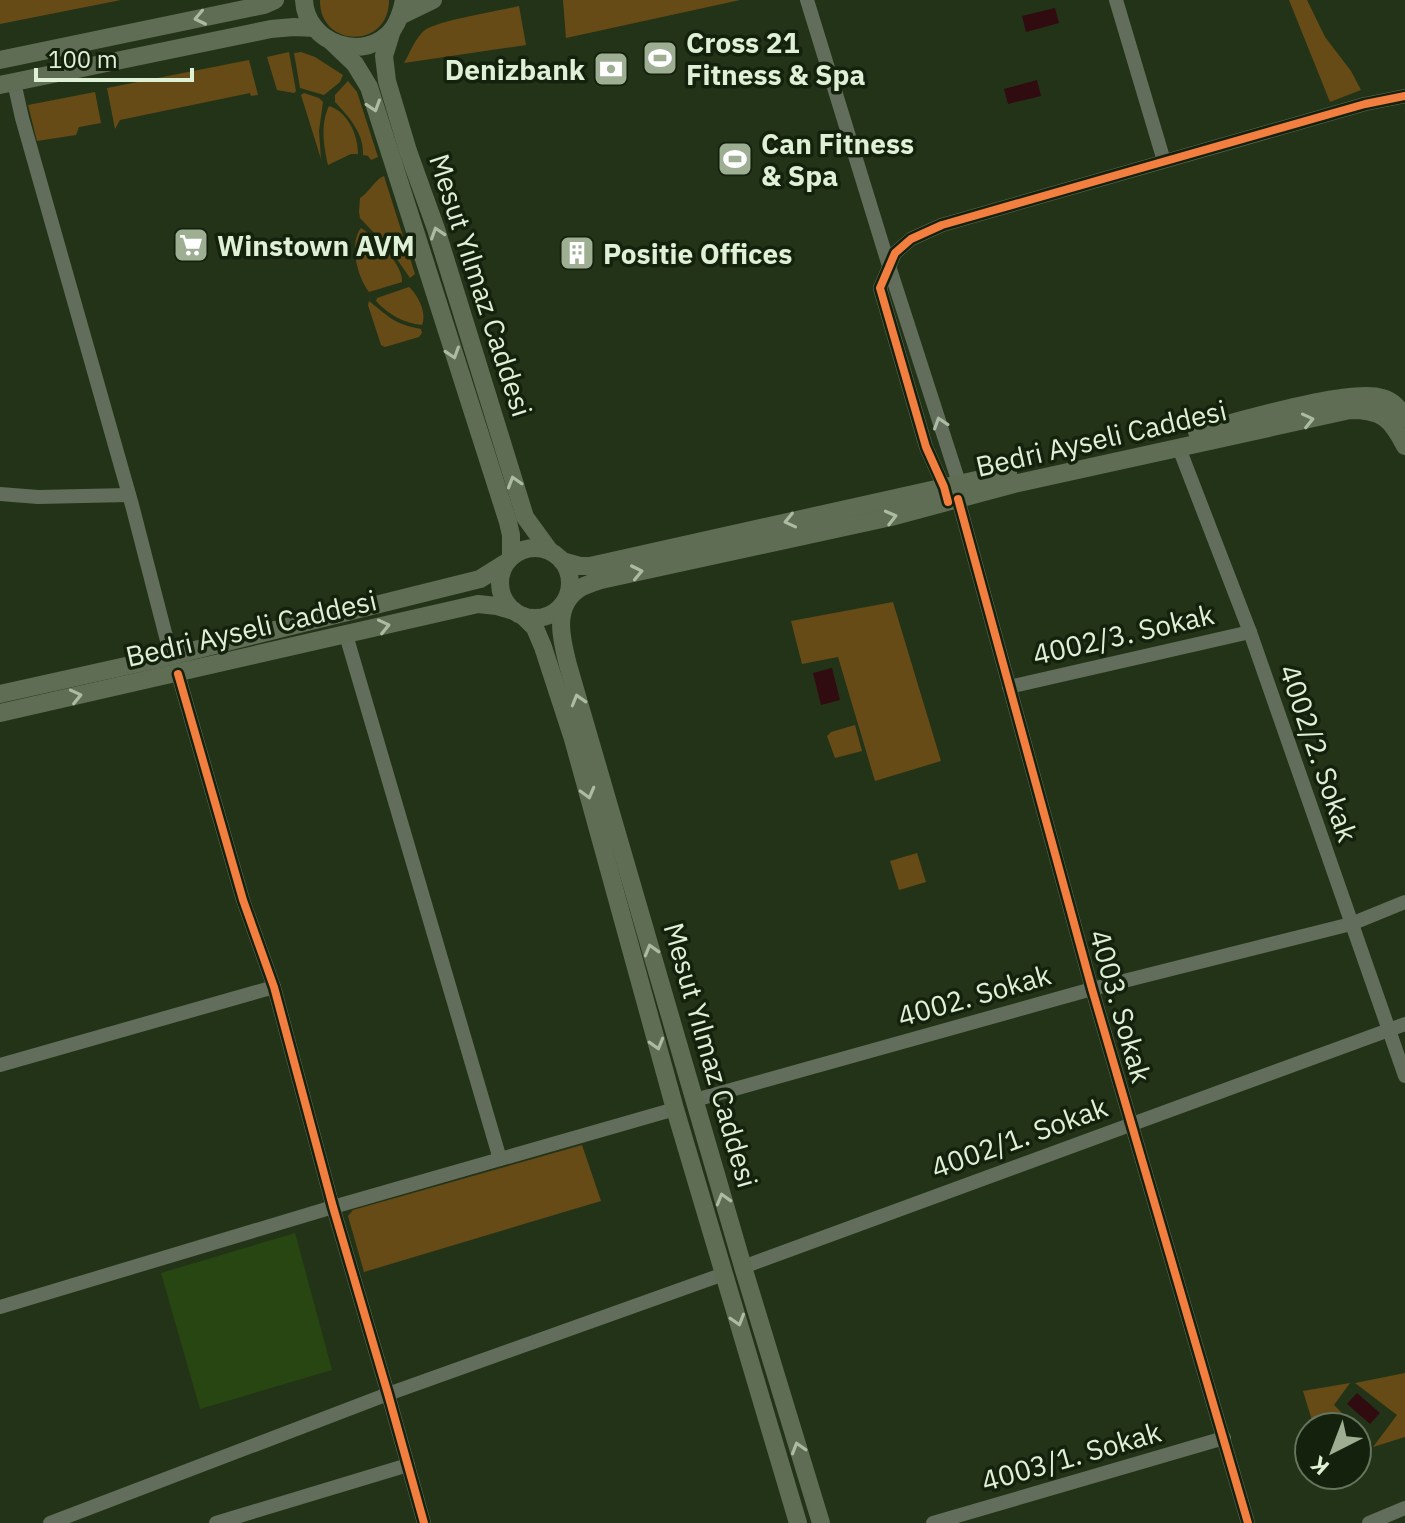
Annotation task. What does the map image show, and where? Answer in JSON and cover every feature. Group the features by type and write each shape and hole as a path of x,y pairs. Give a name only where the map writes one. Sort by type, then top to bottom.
{"main road":[{"path":"0,60 264,5 275,0"},
{"path":"304,0 309,20 315,28"},
{"path":"332,42 348,47 364,47 379,41 399,15 433,0"},
{"name":"Mesut Yılmaz Caddesi","path":"399,15 384,56 387,81 525,517 556,556"},
{"path":"7,83 271,29 315,28"},
{"name":"Mesut Yılmaz Caddesi","path":"315,28 355,64 369,87 508,522 511,535 508,560"},
{"name":"Bedri Ayseli Caddesi","path":"566,601 581,588 601,580 891,517 954,494 1298,406 1354,396 1380,396 1401,407"},
{"name":"Bedri Ayseli Caddesi","path":"556,556 580,566 590,566 1014,484 1350,410 1369,410 1384,416 1394,426 1405,446"},
{"path":"530,547 556,556 570,576 566,601 552,614 534,618 519,614 506,604 499,585 500,574 508,560 520,550 530,547"},
{"name":"Bedri Ayseli Caddesi","path":"0,694 171,656 480,579 508,560"},
{"name":"Mesut Yılmaz Caddesi","path":"566,601 561,637 743,1267 821,1523"},
{"name":"Bedri Ayseli Caddesi","path":"0,713 478,604 497,606 519,614"},
{"name":"Mesut Yılmaz Caddesi","path":"519,614 535,628 573,739 675,1109 798,1523"}],"street":[{"name":"4003. Sokak","path":"807,0 889,266 1092,989 1248,1523"},
{"path":"1116,0 1164,161"},
{"path":"7,83 26,133 129,495 171,656"},
{"path":"889,266 895,253 911,239 942,225 1365,104 1405,96"},
{"name":"4002/2. Sokak","path":"1179,448 1250,632 1405,1076"},
{"path":"0,494 38,497 129,495"},
{"name":"4002/3. Sokak","path":"1009,687 1250,632"},
{"path":"346,635 500,1159"},
{"path":"178,674 243,900 274,987 333,1207 424,1523"},
{"name":"4002. Sokak","path":"695,1100 1092,989 1351,924 1405,902"},
{"path":"0,1065 274,987"},
{"name":"4002/1. Sokak","path":"743,1267 1405,1024"},
{"path":"0,1307 675,1109"},
{"path":"50,1523 388,1394 724,1274"},
{"name":"4003/1. Sokak","path":"933,1523 1224,1438"},
{"path":"216,1523 408,1465"},
{"path":"1369,1523 1405,1508"}],"shaded area":[{"path":"0,0 121,0 0,24"},
{"path":"320,0 389,0 386,16 378,28 367,35 354,37 330,27 323,16"},
{"path":"563,0 740,0 566,38"},
{"path":"1289,0 1307,0 1325,37 1351,71 1361,90 1330,102"},
{"path":"519,6 526,45 404,63 416,41 433,26"},
{"path":"1055,8 1059,23 1026,32 1022,16"},
{"path":"289,52 294,93 277,90 267,57"},
{"path":"301,52 343,75 340,82 324,95 300,88 294,53"},
{"path":"249,60 258,95 251,96 250,93 120,120 115,129 107,88"},
{"path":"1037,80 1041,96 1008,104 1004,89"},
{"path":"348,81 357,92 378,157 371,160 363,155 358,133 335,102 335,95"},
{"path":"95,92 101,123 79,127 76,135 37,141 28,105"},
{"path":"304,93 323,102 319,131 321,159 301,95"},
{"path":"329,106 342,113 351,125 358,154 351,154 328,165 324,128"},
{"path":"384,176 415,274 410,278 392,252 360,218 360,198"},
{"path":"361,228 388,252 402,282 369,292 356,260 357,234"},
{"path":"409,287 421,304 422,325 396,317 376,301"},
{"path":"369,301 392,319 421,329 422,333 419,337 385,347 381,345"},
{"path":"893,602 941,761 875,781 838,657 802,664 791,621"},
{"path":"832,668 840,700 821,705 813,673"},
{"path":"855,725 862,751 835,758 827,736"},
{"path":"917,853 926,882 899,890 890,861"},
{"path":"582,1145 601,1201 364,1272 348,1216 353,1210"},
{"path":"295,1233 332,1370 200,1409 161,1273"},
{"path":"1405,1373 1405,1437 1373,1447 1397,1415 1355,1383"},
{"path":"1350,1383 1334,1405 1340,1411 1309,1411 1303,1391"},
{"path":"1357,1393 1380,1413 1373,1421 1373,1411 1355,1411 1347,1404"}],"cycle path":[{"path":"948,502 926,447 880,288 895,253 911,239 942,225 1365,104 1405,96"},
{"path":"958,499 1092,989 1248,1523"},
{"path":"178,674 243,900 274,987 333,1207 424,1523"}],"place":[{"name":"Cross 21 Fitness & Spa","path":"660,58"},
{"name":"Denizbank","path":"611,69"},
{"name":"Can Fitness & Spa","path":"735,159"},
{"name":"Winstown AVM","path":"191,245"},
{"name":"Positie Offices","path":"577,253"}]}
